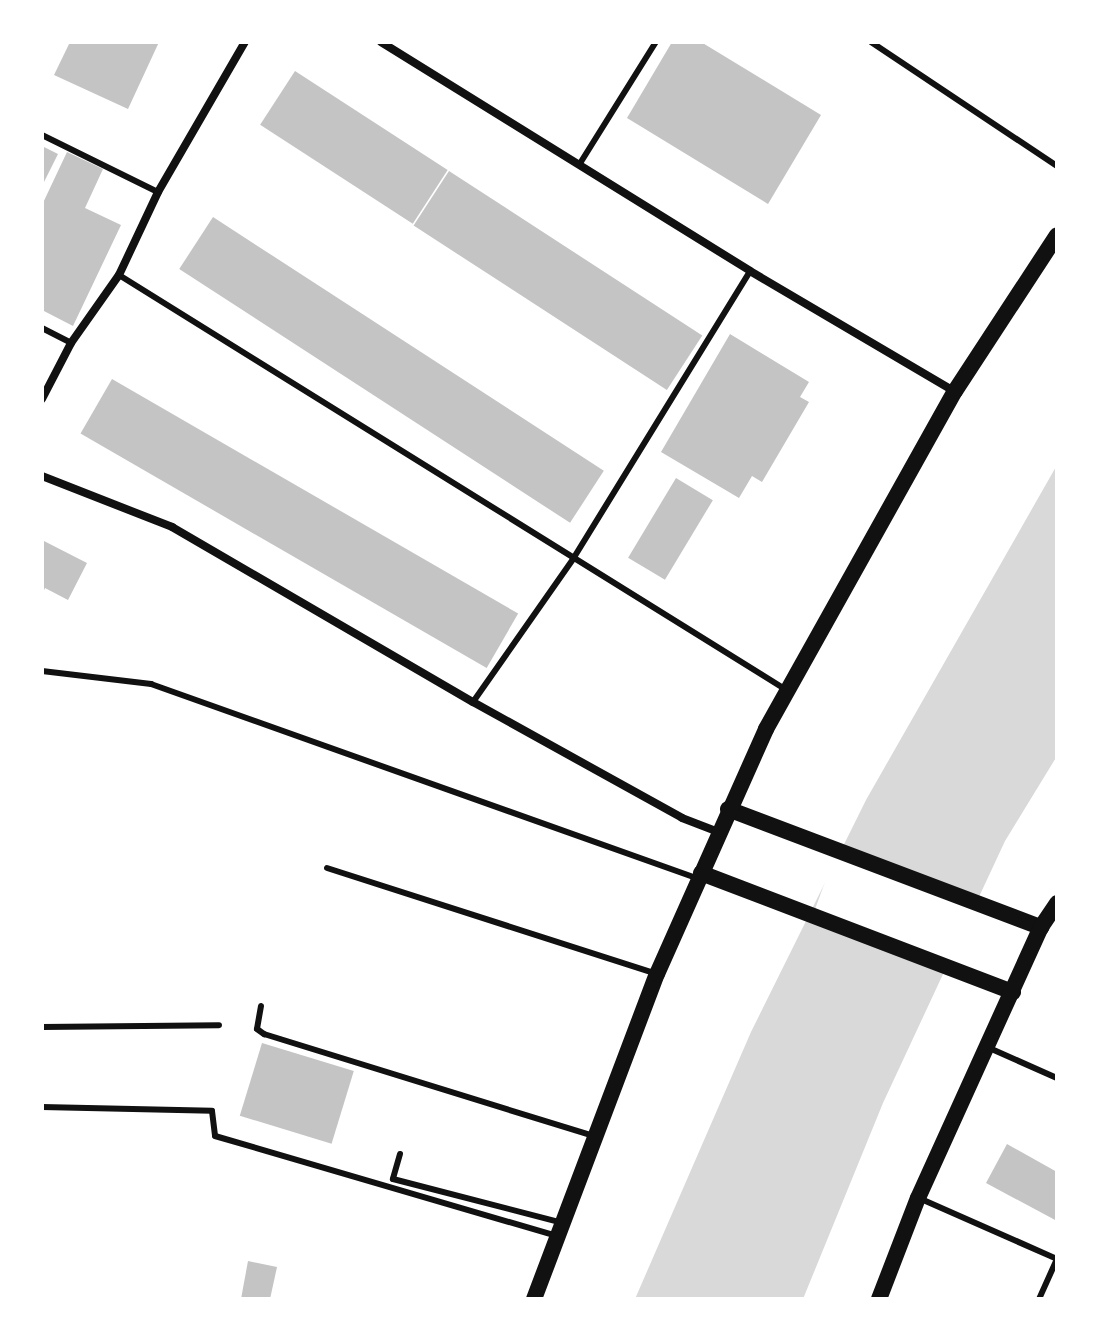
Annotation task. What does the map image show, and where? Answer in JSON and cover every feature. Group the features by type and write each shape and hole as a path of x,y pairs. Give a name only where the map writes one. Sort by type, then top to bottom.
{"main road":[{"path":"534,1299 593,1136 657,974 728,809 787,691 955,391 1057,235"},
{"path":"728,809 1041,927"},
{"path":"700,876 784,903 1013,992"},
{"path":"879,1299 918,1198 1041,927 1057,903"}],"street":[{"path":"42,399 71,343 119,275 158,192 245,42"},
{"path":"381,42 750,271 955,391"},
{"path":"42,476 172,527 473,702 682,818 718,832"}],"lane":[{"path":"579,165 656,42"},
{"path":"871,42 1057,166"},
{"path":"42,135 158,192"},
{"path":"473,702 573,559 750,271"},
{"path":"119,275 787,691"},
{"path":"42,328 71,343"},
{"path":"42,671 151,684 700,876"},
{"path":"327,868 657,974"},
{"path":"261,1006 257,1029 264,1034 593,1136"},
{"path":"42,1027 219,1025"},
{"path":"987,1047 1057,1078"},
{"path":"42,1107 212,1111 215,1136 560,1230"},
{"path":"400,1154 393,1179 560,1230"},
{"path":"918,1198 1057,1259 1039,1299"}],"shaded area":[{"path":"1057,465 1057,756 1005,841 883,1103 803,1299 635,1299 751,1032 866,800"}],"pier":[{"path":"837,849 981,901 957,966 813,914"}],"building":[{"path":"70,42 159,42 128,109 54,75"},
{"path":"672,42 701,42 821,115 768,204 627,118"},
{"path":"295,71 448,170 413,224 260,125"},
{"path":"42,146 58,154 42,186"},
{"path":"67,152 103,169 85,208 121,225 73,326 42,310 42,205"},
{"path":"449,171 702,335 667,390 414,226"},
{"path":"213,217 604,471 570,523 179,269"},
{"path":"730,334 809,382 800,397 809,402 762,482 752,476 739,498 661,452"},
{"path":"112,379 518,614 487,668 80,434"},
{"path":"676,478 713,500 665,580 628,558"},
{"path":"42,540 87,563 68,600 45,588 42,595"},
{"path":"262,1043 354,1071 332,1144 240,1116"},
{"path":"1007,1144 1057,1172 1057,1221 986,1183"},
{"path":"248,1261 277,1267 270,1299 241,1299"}]}
